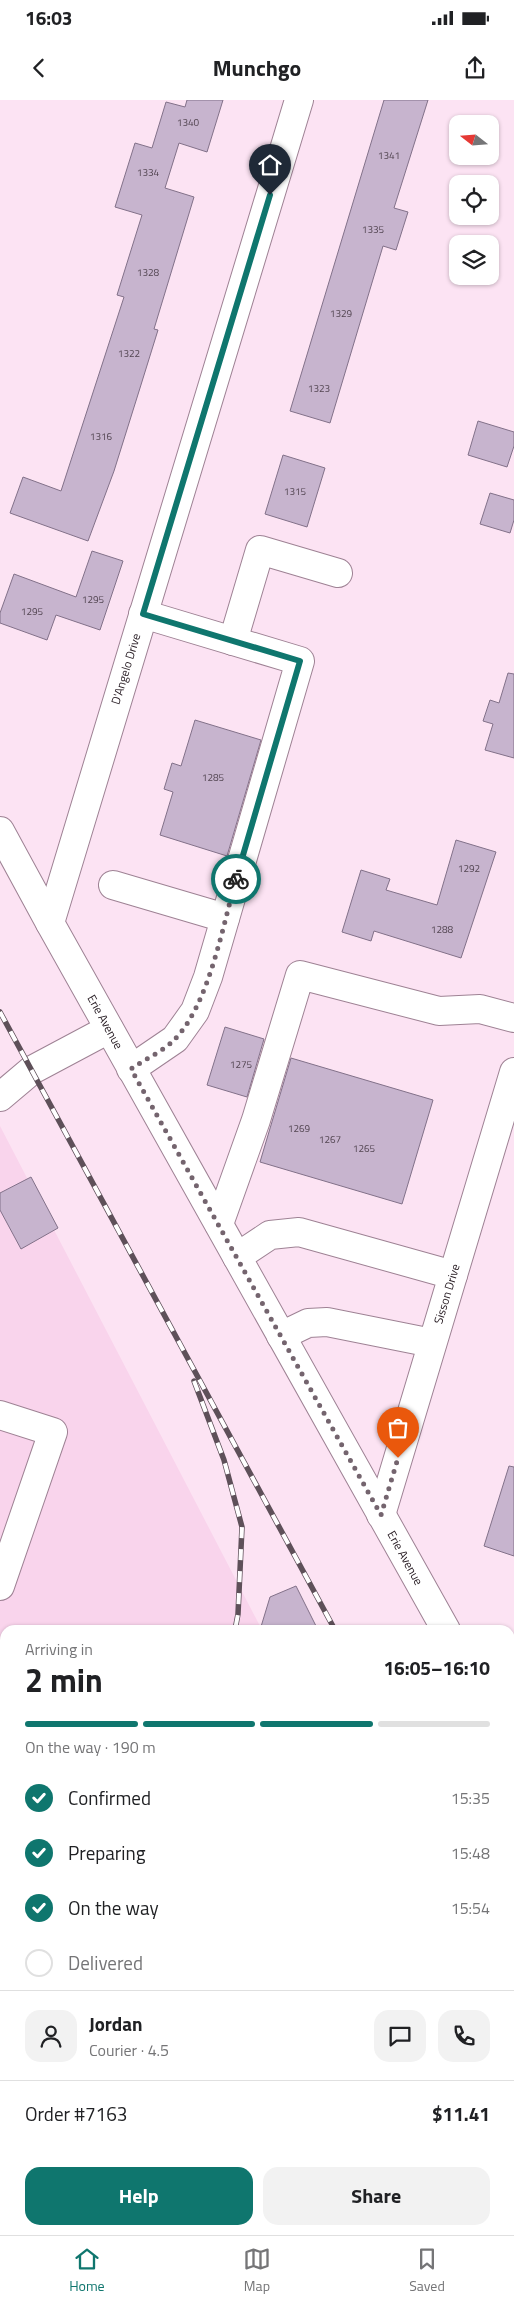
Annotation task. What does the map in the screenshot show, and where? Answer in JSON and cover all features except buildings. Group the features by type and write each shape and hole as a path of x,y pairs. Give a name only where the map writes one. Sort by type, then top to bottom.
{"street":[{"name":"D'Angelo Drive","path":"50,923 299,100"},
{"path":"233,641 260,550 338,573"},
{"path":"131,1069 175,1039 195,1011 225,918 300,661 143,614"},
{"name":"Erie Avenue","path":"0,831 131,1069 443,1625"},
{"path":"114,885 225,918"},
{"path":"219,1224 256,1120 300,975 439,1011 480,1009 514,1018"},
{"path":"0,1097 32,1070 109,1029"},
{"name":"Sisson Drive","path":"381,1515 514,1072"},
{"path":"237,1257 270,1235 299,1232 453,1275"},
{"path":"281,1336 308,1323 327,1322 432,1343"},
{"path":"0,1415 52,1432 0,1586"}],"shaded area":[{"path":"0,1126 259,1625 0,1625"}],"railway":[{"path":"0,1012 332,1625"},
{"path":"194,1381 224,1460 242,1527 236,1625"}],"way so far":[{"path":"236,879 208,977 195,1011 175,1039 131,1069 381,1515 398,1458"}],"route":[{"path":"236,879 300,661 143,614 270,195"}]}
